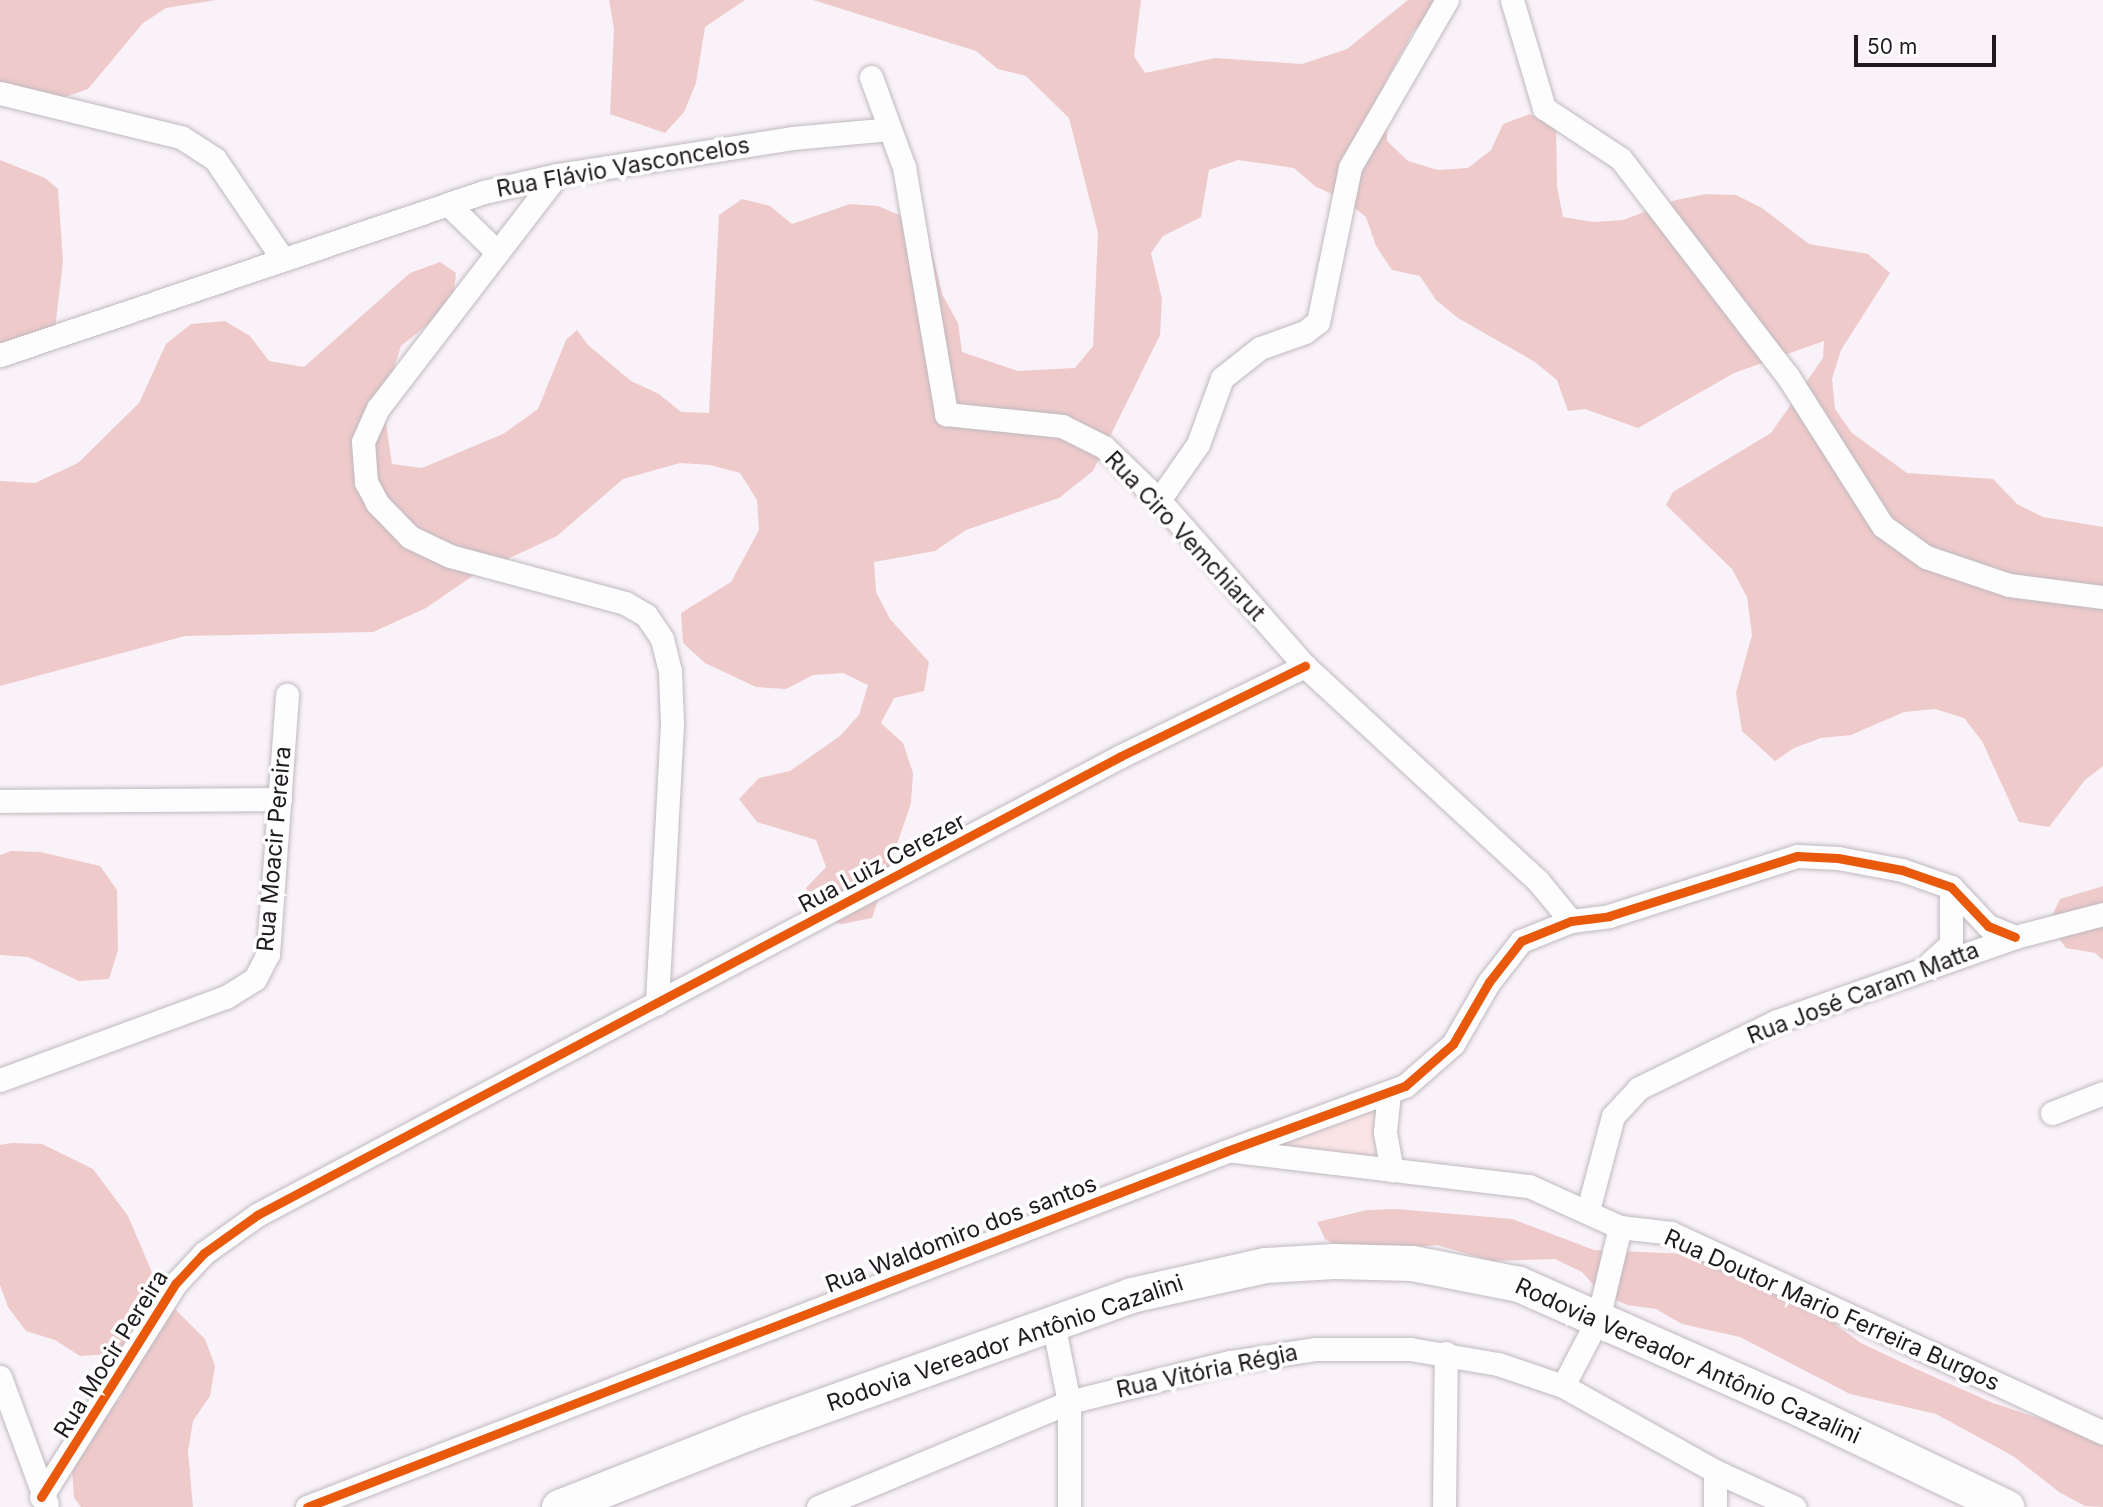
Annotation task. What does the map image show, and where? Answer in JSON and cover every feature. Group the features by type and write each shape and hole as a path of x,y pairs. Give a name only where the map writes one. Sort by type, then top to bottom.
{"main road":[{"name":"Rodovia Vereador Antônio Cazalini","path":"559,1507 1054,1323 1199,1277 1265,1265 1334,1261 1412,1263 1462,1270 1519,1284 2006,1507"}],"street":[{"path":"1159,500 1198,444 1222,378 1260,348 1306,332 1318,322 1350,167 1447,0"},
{"path":"1512,0 1544,108 1621,159 1787,375 1883,526 1926,557 1997,581 2103,597"},
{"name":"Rua Ciro Vemchiarut","path":"871,77 904,167 946,414 1062,426 1104,447 1159,500 1305,666 1538,881 1571,921"},
{"path":"0,93 181,137 215,159 282,258"},
{"name":"Rua Flávio Vasconcelos","path":"0,355 448,204 556,175 792,138 890,129"},
{"path":"556,175 378,408 363,442 366,482 377,503 410,537 450,556 625,603 646,615 662,639 670,671 672,724 657,1004"},
{"path":"448,204 498,252"},
{"name":"Rua Luiz Cerezer","path":"480,1100 1121,757 1305,666"},
{"name":"Rua Moacir Pereira","path":"0,1080 226,997 255,979 268,954 287,695"},
{"path":"0,801 280,799"},
{"name":"Rua Waldomiro dos santos","path":"307,1507 1227,1151 1405,1086 1452,1044 1489,982 1521,941 1571,921 1609,916 1797,856 1838,858 1902,870 1951,887"},
{"path":"1951,887 1988,926 2015,937"},
{"path":"1923,970 1951,944 1951,887"},
{"name":"Rua José Caram Matta","path":"1588,1210 1613,1116 1639,1088 1777,1021 2015,937 2103,914"},
{"path":"1389,1093 1385,1132 1392,1170"},
{"path":"2052,1113 2103,1093"},
{"name":"Rua Mocir Pereira","path":"45,1502 176,1283 204,1253 257,1215 480,1100"},
{"name":"Rua Doutor Mario Ferreira Burgos","path":"1227,1151 1529,1186 1588,1210 1620,1227 1671,1233 2103,1433"},
{"path":"1563,1387 1598,1319 1620,1227"},
{"path":"1054,1323 1069,1402 1069,1507"},
{"name":"Rua Vitória Régia","path":"818,1507 1069,1402 1230,1362 1316,1349 1446,1353 1563,1387 1715,1471 1794,1507"},
{"path":"1444,1507 1446,1353"},
{"path":"0,1377 45,1502"},
{"path":"1715,1471 1716,1507"}],"shaded area":[{"path":"0,0 216,0 166,8 143,23 88,89 59,99 0,91"},
{"path":"609,0 745,0 705,27 696,83 684,112 665,133 610,114 614,29"},
{"path":"813,0 1141,0 1134,56 1145,73 1215,58 1302,64 1347,49 1408,0 1454,0 1414,30 1386,81 1387,141 1408,161 1438,170 1468,168 1491,150 1503,124 1530,114 1556,127 1557,187 1563,217 1593,222 1623,220 1676,200 1706,194 1736,195 1762,208 1809,244 1868,254 1890,273 1841,350 1832,379 1835,409 1852,433 1907,473 1993,479 2017,504 2043,517 2103,527 2103,766 2085,780 2049,827 2019,822 1982,741 1964,718 1935,709 1904,712 1851,735 1821,738 1794,748 1775,761 1742,731 1736,693 1752,635 1747,597 1732,569 1666,505 1673,492 1771,433 1823,358 1824,341 1734,373 1638,428 1585,409 1568,411 1557,380 1535,362 1458,318 1436,300 1420,276 1392,270 1376,246 1366,217 1344,199 1316,187 1294,168 1238,160 1209,170 1201,217 1163,236 1151,253 1162,299 1160,335 1093,471 1059,498 966,530 935,551 874,562 876,592 890,619 929,662 924,691 894,698 881,723 903,743 913,773 911,803 872,918 842,924 813,918 806,888 826,867 816,840 757,822 739,799 759,778 790,771 840,736 859,715 868,685 843,673 813,675 786,689 756,687 705,663 683,643 681,613 731,582 759,530 757,500 740,473 710,465 680,463 623,479 557,536 477,573 426,608 373,632 185,636 0,686 0,481 35,483 78,463 139,403 166,344 191,324 225,321 250,336 269,361 304,367 410,273 440,262 456,273 454,291 437,317 401,346 383,403 392,464 422,468 503,434 538,409 566,340 577,330 588,345 631,381 659,394 681,412 709,413 719,215 742,199 770,206 792,224 850,204 878,206 906,218 928,236 942,294 958,323 962,352 1018,371 1075,368 1093,346 1098,233 1069,118 1026,76 998,69 976,51"},
{"path":"0,160 45,178 58,189 63,262 55,329 0,360"},
{"path":"11,851 40,852 100,866 117,890 118,950 109,979 79,981 28,957 0,955 0,855"},
{"path":"2103,886 2103,960 2095,953 2066,948 2048,924 2060,899"},
{"path":"1383,1101 1386,1164 1251,1147"},
{"path":"42,1144 93,1169 128,1216 162,1296 205,1339 215,1366 210,1396 193,1421 188,1451 193,1507 81,1507 74,1498 72,1468 96,1417 120,1399 132,1373 111,1354 80,1356 55,1340 26,1331 8,1307 0,1285 0,1145"},
{"path":"1396,1209 1512,1219 1594,1250 1713,1255 1814,1309 1861,1343 1993,1403 2103,1439 2103,1507 2085,1506 2059,1492 2013,1456 1936,1414 1850,1394 1740,1337 1682,1324 1656,1309 1627,1305 1601,1293 1582,1272 1555,1259 1492,1261 1437,1245 1351,1254 1325,1239 1317,1222 1367,1210"}],"cycle path":[{"path":"41,1497 176,1283 204,1253 257,1215 1121,756 1305,666"},
{"path":"307,1507 1227,1151 1405,1086 1453,1044 1489,982 1521,941 1571,921 1609,916 1797,856 1838,858 1902,870 1951,887 1988,926 2015,937"}]}
